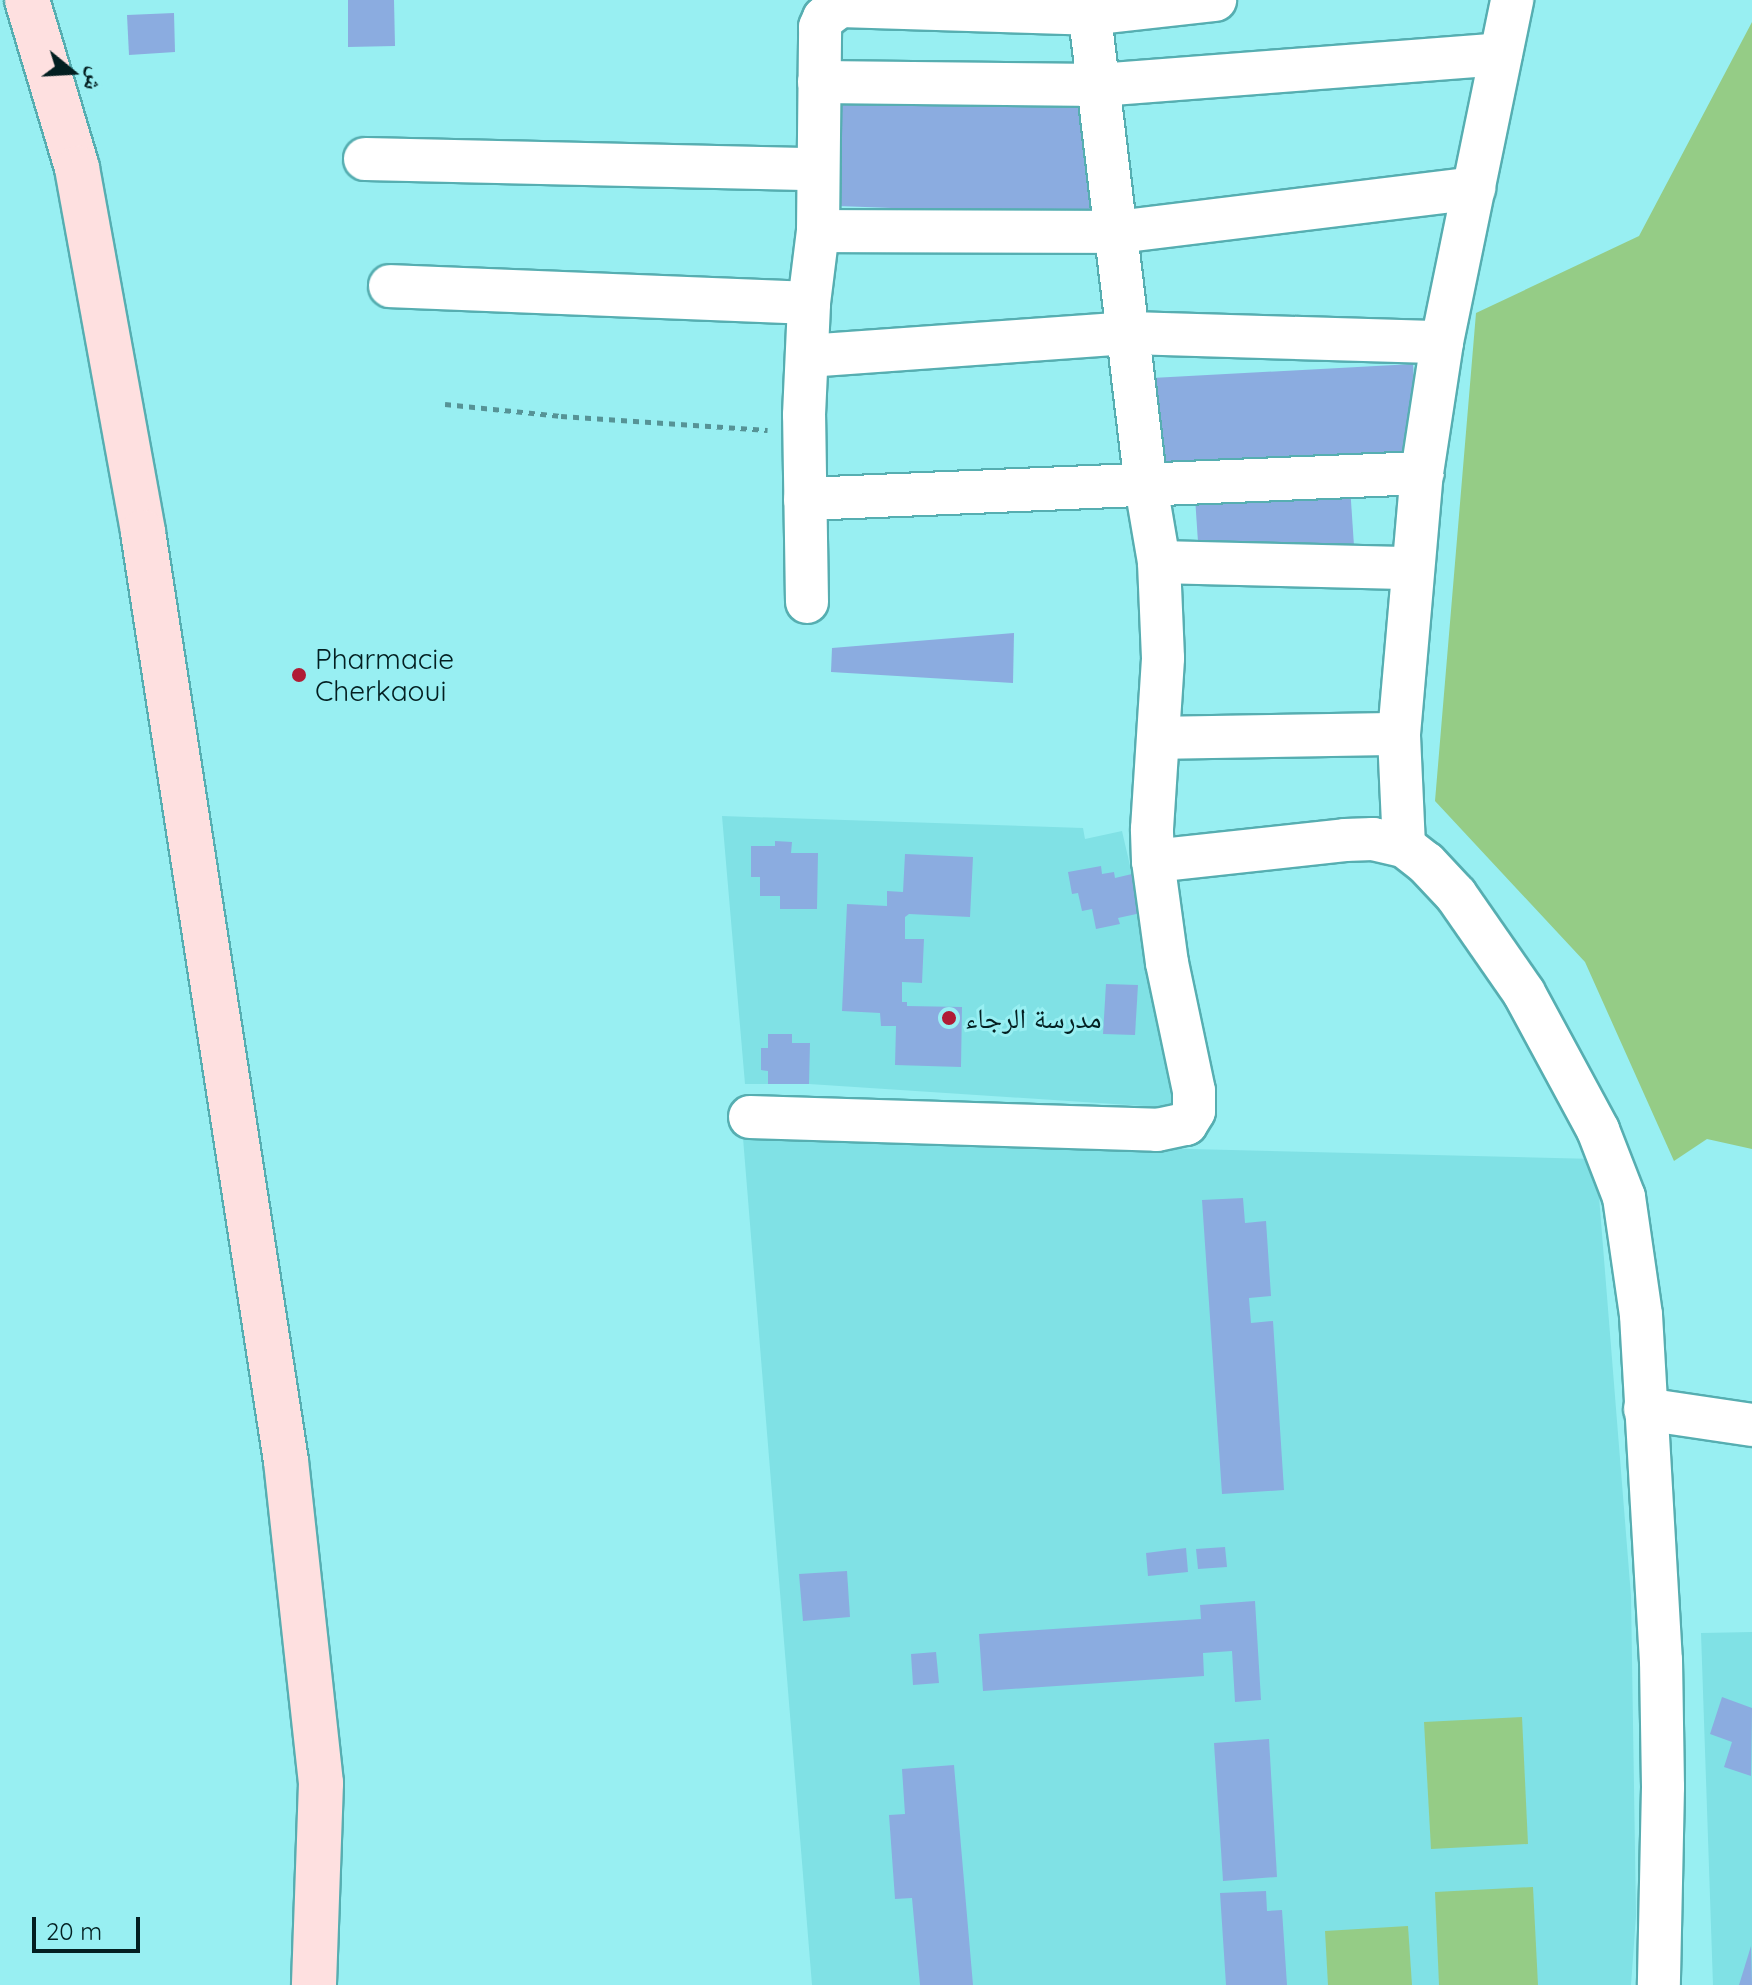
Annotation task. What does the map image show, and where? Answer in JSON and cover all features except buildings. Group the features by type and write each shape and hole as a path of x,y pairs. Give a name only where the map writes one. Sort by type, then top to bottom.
{"main road":[{"path":"27,0 77,168 141,517 286,1461 321,1783 319,1931 314,1985"}],"street":[{"path":"807,602 807,356 809,303 818,231 816,169 820,27 829,11 840,6 1089,7 1215,0"},
{"path":"1404,846 1399,734 1422,473 1442,342 1512,0"},
{"path":"750,1117 1157,1130 1186,1124 1194,1111 1194,1091 1167,963 1153,861 1152,829 1164,620 1089,7"},
{"path":"819,82 1099,85 1501,54"},
{"path":"365,159 816,169"},
{"path":"818,231 1117,232 1474,188"},
{"path":"390,286 809,303"},
{"path":"807,356 1130,333 1442,342"},
{"path":"805,499 1422,473"},
{"path":"1159,562 1413,568"},
{"path":"1159,738 1399,734"},
{"path":"1153,861 1345,840 1373,839 1404,846 1426,863 1456,895 1524,993 1598,1130 1624,1197 1641,1315 1661,1676 1663,1802 1659,1985"},
{"path":"1645,1409 1752,1425"}],"path":[{"path":"445,404 561,416 805,433"}],"shaded area":[{"name":"مدرسة الرجاء","path":"722,816 1083,828 1085,839 1122,831 1141,913 1174,1108 809,1084 745,1084"},
{"path":"743,1138 1596,1159 1631,1596 1636,1916 1631,1985 812,1985"},
{"path":"1752,1632 1752,1985 1713,1985 1701,1633"}],"green space":[{"path":"1752,22 1752,1149 1707,1139 1674,1161 1585,962 1435,801 1476,313 1639,236"},
{"path":"1522,1717 1528,1844 1431,1849 1424,1722"},
{"path":"1533,1887 1538,1985 1439,1985 1435,1892"},
{"path":"1408,1926 1412,1985 1328,1985 1325,1931"}],"place":[{"name":"Pharmacie Cherkaoui","path":"299,675"},
{"name":"مدرسة الرجاء","path":"949,1018"}]}
